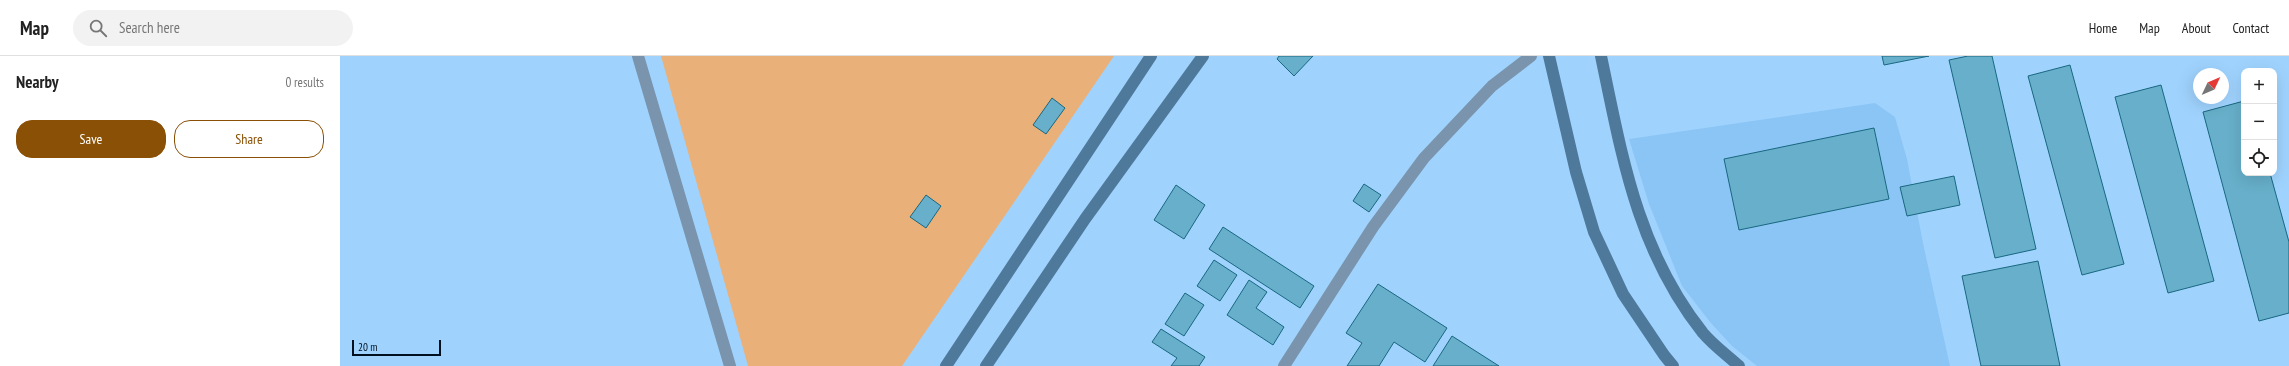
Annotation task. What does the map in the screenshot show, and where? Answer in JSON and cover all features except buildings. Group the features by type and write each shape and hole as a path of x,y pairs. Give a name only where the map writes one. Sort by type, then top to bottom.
{"main road":[{"path":"946,366 1151,56"},
{"path":"986,366 1085,220 1203,56"},
{"path":"1549,56 1576,172 1594,232 1623,294 1673,366"},
{"path":"1601,56 1626,175 1644,228 1667,282 1704,334 1739,366"}],"street":[{"path":"638,56 730,366"},
{"path":"1284,366 1373,227 1424,158 1492,86 1531,56"}],"shaded area":[{"path":"661,56 1114,56 902,366 748,366"},
{"path":"1875,103 1895,117 1907,159 1923,243 1950,366 1757,366 1732,346 1710,322 1682,286 1649,204 1629,139"}]}
